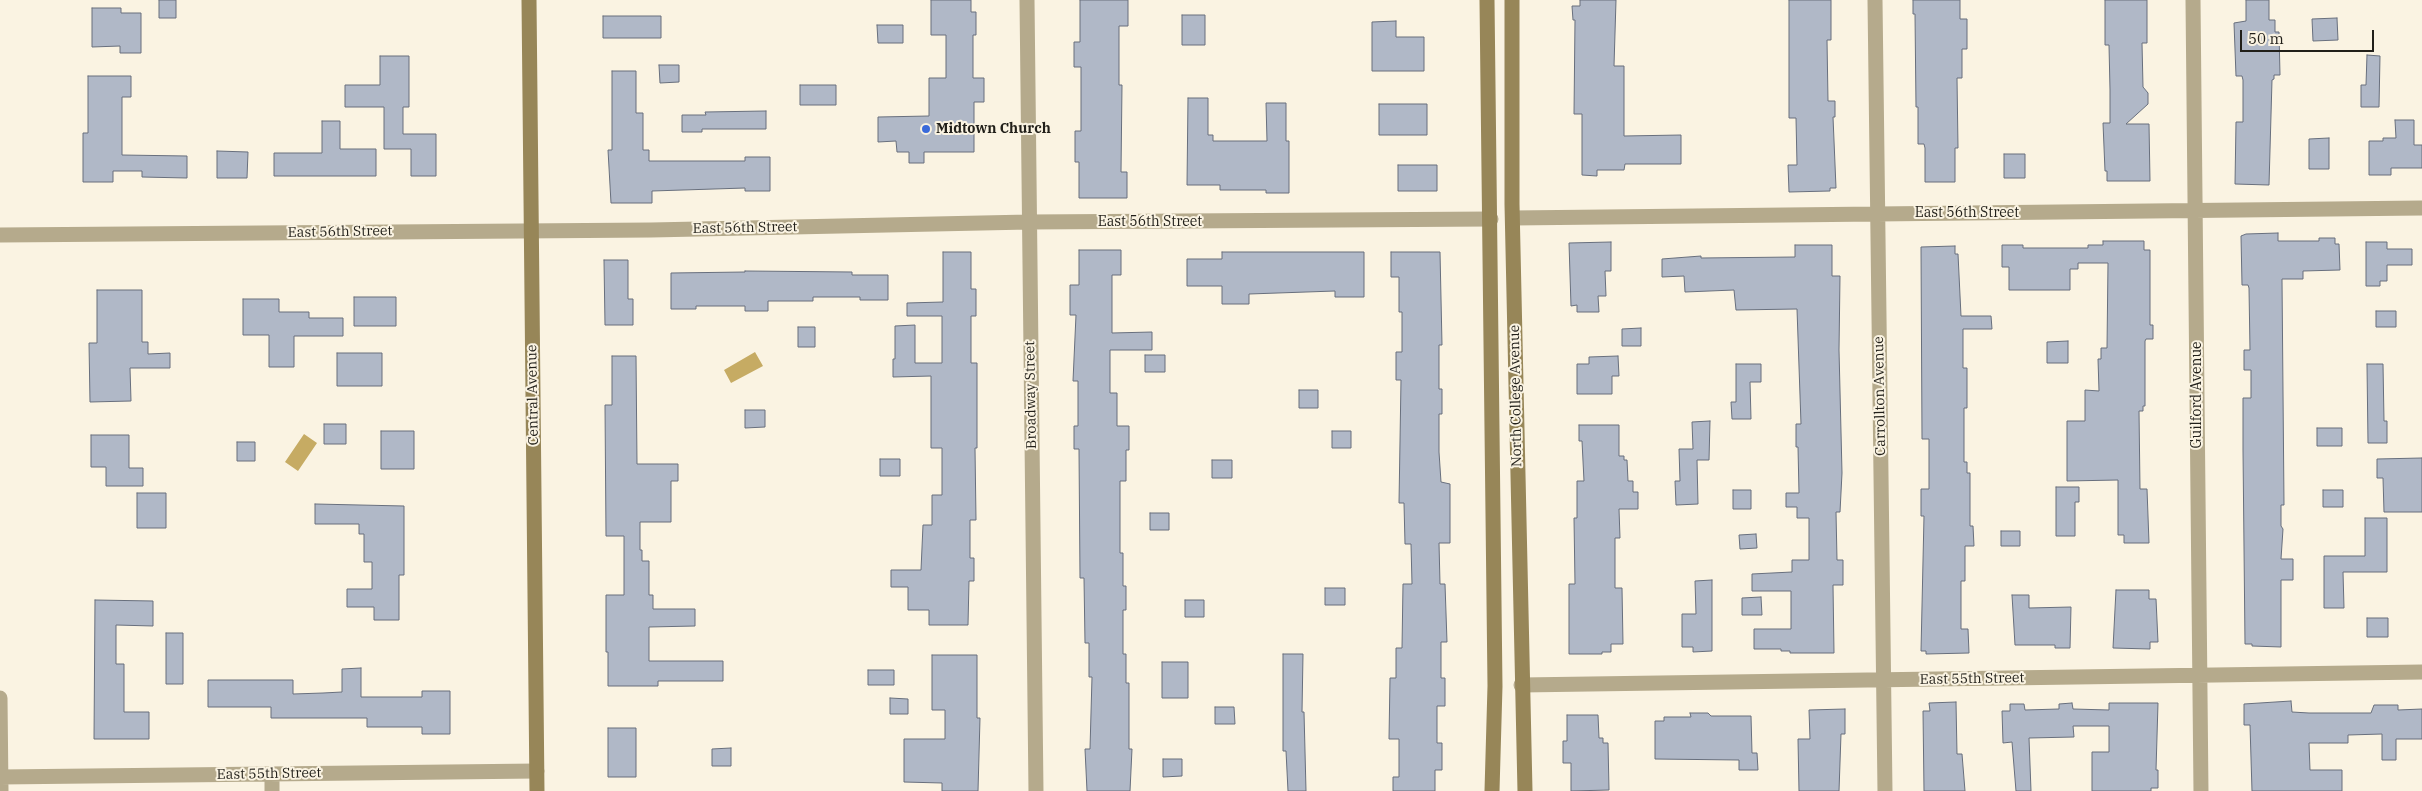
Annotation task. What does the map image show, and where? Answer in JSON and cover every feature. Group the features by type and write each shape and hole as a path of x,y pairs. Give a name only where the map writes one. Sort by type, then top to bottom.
{"main road":[{"name":"Central Avenue","path":"529,0 537,791"},
{"name":"North College Avenue","path":"1487,0 1495,686 1492,791"},
{"name":"North College Avenue","path":"1512,0 1513,218 1521,685 1525,791"}],"street":[{"name":"Broadway Street","path":"1027,0 1036,791"},
{"name":"Carrollton Avenue","path":"1875,0 1885,791"},
{"name":"Guilford Avenue","path":"2193,0 2201,791"},
{"name":"East 56th Street","path":"1513,218 2422,208"},
{"name":"East 56th Street","path":"0,235 531,230 1029,222 1491,219"},
{"name":"East 55th Street","path":"1521,685 2422,672"},
{"path":"0,698 1,781"},
{"name":"East 55th Street","path":"1,781 272,774 537,771"},
{"path":"272,774 272,791"}],"shaded area":[{"path":"755,352 763,366 731,383 724,370"},
{"path":"304,434 317,443 298,471 285,462"}],"building":[{"path":"159,0 176,0 176,18 159,18"},
{"path":"931,0 971,0 971,12 976,12 976,35 973,35 973,78 984,78 984,102 974,102 974,152 924,152 924,163 909,163 909,152 897,152 896,141 878,142 878,117 929,116 929,78 946,78 946,35 931,35"},
{"path":"1080,0 1128,0 1128,26 1119,26 1119,85 1122,85 1121,172 1127,172 1127,198 1079,198 1079,162 1075,162 1075,131 1081,131 1081,67 1074,67 1074,42 1080,42"},
{"path":"1580,0 1616,0 1614,66 1624,66 1624,136 1681,135 1681,164 1625,164 1624,170 1597,170 1597,176 1582,175 1582,114 1574,114 1575,20 1573,20 1572,6 1580,6"},
{"path":"1789,0 1831,0 1831,40 1827,40 1828,101 1835,101 1835,117 1833,117 1836,188 1830,188 1830,191 1789,192 1788,165 1797,165 1796,118 1789,118"},
{"path":"1913,0 1960,0 1960,19 1967,19 1967,49 1962,49 1962,78 1957,78 1958,148 1955,148 1955,182 1925,182 1925,148 1924,144 1918,144 1915,14 1913,14"},
{"path":"2105,0 2147,0 2147,43 2142,43 2143,87 2148,93 2148,104 2126,124 2149,124 2150,181 2107,181 2103,123 2110,123 2110,90 2109,45 2105,45"},
{"path":"2246,0 2269,0 2269,20 2275,20 2275,32 2279,32 2280,75 2274,75 2272,80 2269,185 2235,184 2236,122 2243,122 2243,80 2242,76 2236,76 2234,23 2246,21"},
{"path":"92,8 121,8 121,13 141,13 141,53 120,53 120,46 92,47"},
{"path":"1182,15 1205,15 1205,45 1182,45"},
{"path":"603,16 661,16 661,38 603,38"},
{"path":"2337,18 2338,40 2313,41 2312,19"},
{"path":"1396,21 1396,37 1424,37 1424,71 1372,71 1372,22"},
{"path":"877,25 903,25 903,43 878,43"},
{"path":"2367,55 2380,56 2379,107 2361,107 2361,85 2366,85"},
{"path":"380,56 409,56 409,107 403,107 403,134 436,134 436,176 411,176 411,149 384,149 384,107 345,107 345,85 380,85"},
{"path":"659,65 679,65 679,82 660,83"},
{"path":"612,71 636,71 636,113 643,113 643,150 649,150 649,161 745,161 745,157 770,157 770,191 745,191 745,188 652,191 652,203 611,203 608,150 612,150"},
{"path":"88,76 131,76 131,97 122,97 122,155 187,156 187,178 142,177 142,171 113,171 113,182 83,182 83,133 88,133"},
{"path":"800,85 836,85 836,105 800,105"},
{"path":"1188,98 1208,98 1208,135 1213,135 1213,141 1267,141 1266,103 1286,103 1286,141 1289,141 1289,193 1266,193 1266,190 1220,190 1220,185 1187,185"},
{"path":"1379,104 1427,104 1427,135 1379,135"},
{"path":"766,111 766,129 702,129 702,132 682,132 682,115 706,115 705,112"},
{"path":"2395,120 2414,120 2414,145 2422,145 2422,168 2391,168 2391,175 2369,175 2369,141 2383,141 2383,138 2396,138"},
{"path":"322,121 340,121 340,149 376,149 376,176 274,176 274,153 322,153"},
{"path":"2329,138 2329,169 2309,169 2309,139"},
{"path":"217,151 248,152 247,178 217,178"},
{"path":"2004,154 2025,154 2025,178 2004,178"},
{"path":"1398,165 1437,165 1437,191 1398,191"},
{"path":"2278,233 2278,241 2319,241 2319,238 2335,238 2335,244 2339,244 2340,270 2303,271 2303,279 2282,279 2284,505 2281,505 2281,526 2283,529 2281,559 2293,559 2293,580 2281,580 2281,647 2245,644 2243,398 2251,398 2251,370 2244,370 2244,350 2250,350 2249,288 2248,285 2242,285 2241,236 2246,234"},
{"path":"2103,241 2144,241 2144,250 2150,250 2150,325 2153,325 2153,339 2146,339 2145,341 2145,406 2143,406 2143,411 2139,411 2140,489 2147,489 2149,543 2124,543 2124,535 2118,535 2118,480 2067,481 2067,421 2085,421 2085,390 2099,391 2098,359 2101,359 2101,348 2107,348 2108,263 2078,263 2078,269 2070,269 2070,290 2009,290 2009,267 2002,267 2002,245 2023,245 2023,248 2088,248 2088,245 2103,245"},
{"path":"1611,242 1611,271 1605,271 1606,296 1598,296 1599,312 1577,312 1577,305 1571,306 1569,243"},
{"path":"2366,242 2387,242 2387,249 2412,249 2412,265 2387,265 2387,281 2380,281 2380,286 2366,286"},
{"path":"1795,245 1832,245 1832,276 1840,276 1839,350 1842,473 1840,512 1836,512 1837,560 1843,560 1843,585 1833,585 1834,653 1790,653 1790,651 1781,651 1781,649 1754,649 1754,629 1791,629 1791,591 1752,591 1752,574 1792,572 1792,560 1809,560 1809,518 1797,518 1797,507 1786,507 1786,493 1799,493 1796,424 1801,424 1797,309 1736,310 1734,290 1685,292 1684,276 1662,277 1662,259 1701,256 1701,258 1795,257"},
{"path":"1955,246 1955,254 1958,254 1961,316 1991,316 1992,329 1963,329 1963,368 1967,368 1967,408 1964,408 1964,462 1967,462 1967,473 1970,473 1970,526 1973,526 1974,546 1965,546 1965,581 1961,581 1961,629 1968,629 1969,653 1926,654 1926,651 1921,651 1924,516 1921,516 1921,489 1929,489 1929,439 1922,439 1921,247"},
{"path":"1079,250 1121,250 1121,275 1112,275 1112,333 1152,332 1152,350 1110,350 1110,393 1117,393 1117,426 1129,426 1129,450 1126,450 1126,481 1120,481 1120,553 1123,553 1123,586 1126,586 1126,610 1123,610 1123,654 1126,654 1126,683 1129,683 1129,749 1132,749 1130,791 1087,791 1085,749 1090,749 1092,677 1089,677 1089,643 1085,643 1084,578 1080,578 1079,449 1074,449 1074,426 1078,426 1078,381 1073,381 1076,315 1070,315 1070,285 1079,285"},
{"path":"943,252 971,252 971,289 976,289 976,316 971,316 971,363 977,363 976,520 970,520 970,558 974,558 974,581 969,581 968,625 929,625 929,610 908,610 908,587 891,587 891,570 921,570 923,525 932,525 932,495 942,495 942,448 931,448 931,376 893,377 893,359 895,359 895,326 915,325 915,363 942,363 942,316 907,316 907,303 943,302"},
{"path":"1222,252 1364,252 1364,297 1335,297 1335,291 1249,294 1249,304 1222,304 1222,286 1187,286 1187,259 1222,259"},
{"path":"1391,252 1440,252 1442,345 1439,345 1439,389 1442,389 1442,414 1439,414 1439,452 1441,482 1450,484 1450,543 1439,543 1440,584 1445,584 1447,642 1441,642 1441,678 1445,678 1445,706 1437,706 1437,743 1442,743 1442,770 1435,770 1435,791 1393,791 1393,777 1399,777 1399,739 1389,739 1390,678 1396,678 1396,648 1402,648 1403,584 1412,584 1411,544 1405,544 1404,503 1399,503 1401,380 1396,380 1396,352 1402,352 1402,312 1399,312 1399,277 1391,277"},
{"path":"604,260 628,260 628,299 633,299 633,325 605,325"},
{"path":"745,271 852,272 852,275 888,275 888,300 860,300 860,297 813,297 813,301 768,301 768,311 745,311 745,306 696,306 696,309 671,309 671,273"},
{"path":"97,290 142,290 142,342 148,342 148,354 170,353 170,368 130,368 131,401 90,402 89,343 97,343"},
{"path":"354,297 396,297 396,326 354,326"},
{"path":"243,299 279,299 279,312 309,312 309,318 343,318 343,336 294,336 294,367 269,367 269,335 243,335"},
{"path":"2376,311 2396,311 2396,327 2376,327"},
{"path":"798,327 815,327 815,347 798,347"},
{"path":"1641,328 1641,346 1622,346 1622,329"},
{"path":"2068,341 2068,363 2047,363 2047,342"},
{"path":"337,353 382,353 382,386 337,386"},
{"path":"1145,355 1165,355 1165,372 1145,372"},
{"path":"612,356 636,356 637,464 678,464 678,481 671,481 671,522 640,522 640,550 642,550 642,561 649,561 649,595 653,595 653,609 695,609 695,626 649,627 649,661 723,661 723,681 658,681 658,686 608,686 606,595 624,595 624,536 606,536 605,405 612,405"},
{"path":"1618,356 1619,376 1612,376 1612,394 1577,394 1577,364 1589,364 1589,357"},
{"path":"1736,364 1761,364 1761,382 1750,382 1751,419 1732,419 1731,402 1736,402"},
{"path":"2367,364 2383,364 2384,421 2387,421 2387,443 2368,443"},
{"path":"1299,390 1318,390 1318,408 1299,408"},
{"path":"745,410 765,410 765,427 745,428"},
{"path":"1710,421 1709,460 1697,460 1698,504 1676,505 1675,481 1680,481 1679,449 1693,449 1692,422"},
{"path":"324,424 346,424 346,444 324,444"},
{"path":"1579,425 1619,425 1619,456 1624,456 1624,460 1627,460 1628,481 1633,481 1633,492 1638,492 1638,509 1619,509 1620,538 1615,538 1615,588 1622,588 1623,644 1611,644 1611,652 1602,652 1602,654 1569,654 1569,584 1575,584 1574,518 1577,518 1577,481 1584,481 1582,441 1579,441"},
{"path":"2317,428 2342,428 2342,446 2317,446"},
{"path":"381,431 414,431 414,469 381,469"},
{"path":"1332,431 1351,431 1351,448 1332,448"},
{"path":"91,435 129,435 129,468 143,468 143,486 106,486 106,467 91,467"},
{"path":"237,442 255,442 255,461 237,461"},
{"path":"2422,458 2422,512 2384,512 2383,478 2377,478 2377,459"},
{"path":"880,459 900,459 900,476 880,476"},
{"path":"1212,460 1232,460 1232,478 1212,478"},
{"path":"2056,487 2079,487 2079,502 2075,502 2075,536 2056,536"},
{"path":"1733,490 1751,490 1751,509 1733,509"},
{"path":"2323,490 2343,490 2343,507 2323,507"},
{"path":"137,493 166,493 166,528 137,528"},
{"path":"315,504 404,506 404,575 399,575 399,620 374,620 374,607 347,607 347,589 372,589 372,562 364,562 364,534 359,534 359,524 315,524"},
{"path":"1150,513 1169,513 1169,530 1150,530"},
{"path":"2365,518 2387,518 2387,572 2343,572 2344,608 2324,608 2324,556 2365,556"},
{"path":"2001,531 2020,531 2020,546 2001,546"},
{"path":"1756,534 1757,548 1740,549 1739,535"},
{"path":"1712,580 1712,651 1693,652 1693,647 1682,647 1682,614 1696,614 1695,581"},
{"path":"1325,588 1345,588 1345,605 1325,605"},
{"path":"2116,590 2149,590 2149,599 2156,599 2158,642 2150,642 2150,649 2113,648"},
{"path":"2012,595 2029,595 2029,608 2071,607 2070,648 2055,648 2055,645 2015,645"},
{"path":"1761,597 1762,615 1742,615 1742,598"},
{"path":"95,600 153,601 153,626 116,625 116,664 124,664 124,712 149,712 149,739 94,739"},
{"path":"1185,600 1204,600 1204,617 1185,617"},
{"path":"2367,618 2388,618 2388,637 2367,637"},
{"path":"166,633 183,633 183,684 166,684"},
{"path":"1283,654 1303,654 1302,712 1304,712 1306,791 1288,791 1286,751 1283,751"},
{"path":"932,655 977,655 977,718 980,718 978,791 942,791 942,783 904,782 904,739 945,739 945,710 932,710"},
{"path":"1162,662 1188,662 1188,698 1162,698"},
{"path":"361,668 361,697 422,697 422,691 450,691 450,734 422,734 422,727 367,727 367,718 271,718 271,707 208,707 208,680 293,680 293,694 342,692 342,669"},
{"path":"868,670 894,670 894,685 868,685"},
{"path":"890,698 908,699 908,714 890,714"},
{"path":"2291,701 2292,712 2371,713 2374,705 2398,705 2398,710 2422,709 2422,739 2396,739 2396,760 2382,760 2382,734 2348,735 2348,743 2309,743 2310,770 2342,770 2342,791 2252,791 2250,725 2244,725 2244,704"},
{"path":"1956,702 1957,754 1962,754 1965,791 1924,791 1923,711 1930,711 1929,703"},
{"path":"2072,703 2073,709 2109,710 2109,703 2158,703 2156,770 2158,770 2158,788 2151,788 2151,791 2092,791 2092,752 2109,752 2109,726 2073,726 2074,737 2029,738 2031,791 2016,791 2012,742 2003,743 2002,711 2010,711 2010,704 2024,704 2025,710 2059,709 2059,704"},
{"path":"1215,707 1234,707 1235,724 1215,724"},
{"path":"1845,709 1845,734 1841,734 1839,791 1799,791 1798,739 1810,739 1809,710"},
{"path":"1690,713 1708,713 1711,716 1751,716 1752,753 1757,753 1758,770 1739,770 1739,760 1655,759 1655,721 1664,721 1664,717 1691,717"},
{"path":"1567,715 1598,715 1599,738 1603,738 1603,743 1608,743 1609,790 1571,791 1571,763 1563,763 1563,741 1567,741"},
{"path":"608,728 636,728 636,777 608,777"},
{"path":"731,748 731,766 712,766 712,749"},
{"path":"1163,759 1182,759 1182,776 1163,777"}],"place":[{"name":"Midtown Church","path":"926,129"}]}
